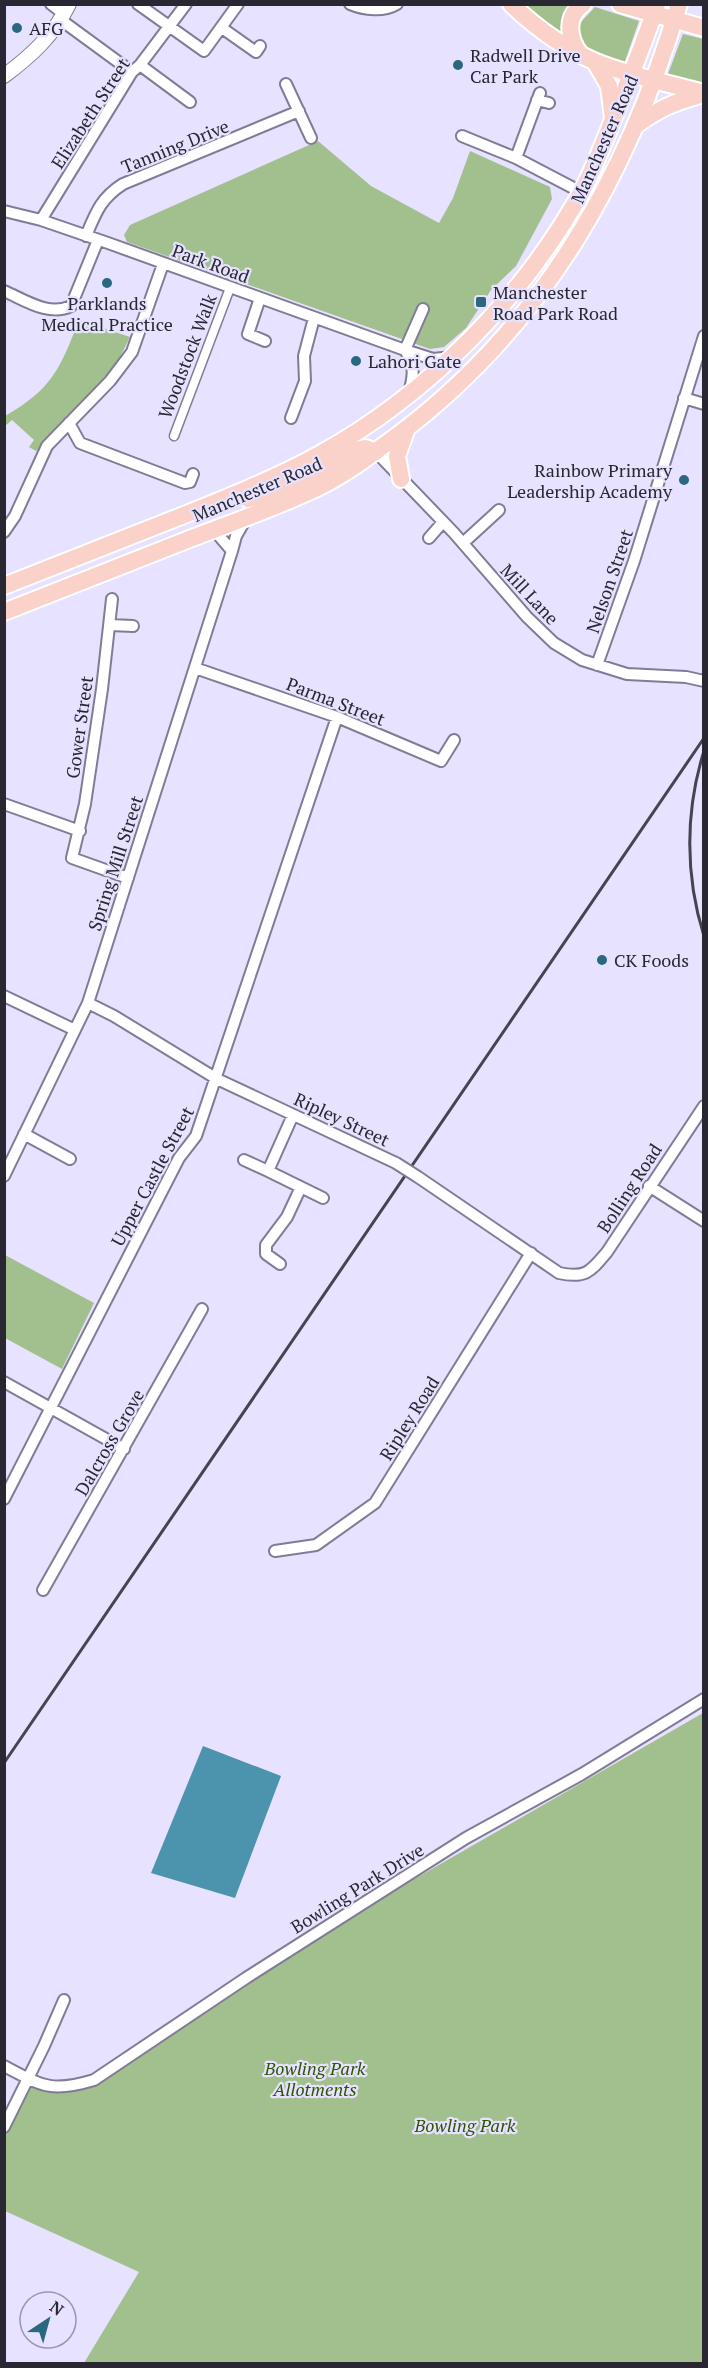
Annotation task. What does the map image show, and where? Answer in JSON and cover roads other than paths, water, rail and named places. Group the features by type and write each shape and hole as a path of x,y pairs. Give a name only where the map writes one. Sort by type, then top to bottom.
{"main road":[{"path":"512,4 536,26 588,58 632,74 704,93"},
{"path":"583,4 572,16 569,27 574,45 588,58 609,86 613,118"},
{"path":"620,4 677,12 704,28"},
{"name":"Manchester Road","path":"4,586 259,485 320,454 365,426 408,395 453,357 527,274 581,192 632,74 655,9"},
{"name":"Manchester Road","path":"4,612 319,487 376,452 450,393 508,332 549,282 589,220 611,180 635,126 677,12"},
{"path":"635,126 658,109 704,93"},
{"path":"365,426 376,452"},
{"path":"401,479 397,456 408,428"},
{"path":"189,513 212,513 255,496 292,487 357,450 365,448 376,452"}],"street":[{"path":"51,4 136,69 190,102"},
{"path":"138,4 204,51 238,4"},
{"name":"Elizabeth Street","path":"41,220 136,69 186,4"},
{"path":"350,4 362,9 372,9 393,7 397,4"},
{"path":"4,76 29,56 65,13"},
{"path":"222,27 256,52 260,46"},
{"path":"286,84 311,138"},
{"path":"516,158 538,97 549,103"},
{"name":"Tanning Drive","path":"86,236 107,194 123,184 299,111"},
{"path":"462,136 516,158 581,192"},
{"name":"Park Road","path":"4,211 41,220 405,350 433,359 453,357"},
{"path":"4,291 39,307 57,311 71,306 98,240"},
{"path":"8,533 47,446 110,381 132,352 164,264"},
{"name":"Woodstock Walk","path":"174,435 230,288"},
{"path":"260,298 248,334 265,341"},
{"path":"408,395 414,373 405,350 423,309"},
{"path":"291,418 305,381 304,356 314,318"},
{"name":"Nelson Street","path":"597,665 634,561 704,336"},
{"path":"684,398 704,404"},
{"path":"69,423 80,443 185,483 190,482 193,474"},
{"name":"Mill Lane","path":"376,452 443,522 527,617 554,643 582,660 627,674 686,677 704,681"},
{"path":"462,543 499,510"},
{"name":"Spring Mill Street","path":"4,1176 87,1003 231,551 247,517"},
{"path":"429,538 443,522"},
{"path":"214,530 231,551"},
{"name":"Gower Street","path":"112,599 80,831 72,858 128,878"},
{"path":"110,625 134,626"},
{"name":"Parma Street","path":"195,668 337,717 441,762 454,740"},
{"name":"Upper Castle Street","path":"4,1499 178,1158 196,1136 337,717"},
{"path":"4,804 80,831"},
{"path":"4,996 75,1030"},
{"name":"Ripley Street","path":"87,1003 114,1016 217,1078 396,1163 559,1273 574,1277"},
{"name":"Bolling Road","path":"574,1277 593,1269 607,1251 704,1106"},
{"path":"268,1171 293,1115"},
{"path":"24,1134 70,1159"},
{"path":"244,1160 323,1198"},
{"path":"650,1186 704,1221"},
{"path":"280,1264 266,1254 266,1245 288,1217 301,1187"},
{"name":"Ripley Road","path":"275,1551 316,1545 375,1503 531,1253"},
{"name":"Dalcross Grove","path":"43,1590 202,1309"},
{"path":"4,1382 124,1449"},
{"name":"Bowling Park Drive","path":"4,2066 46,2087 70,2087 94,2080 246,1978 466,1839 582,1774 704,1700"},
{"path":"4,2127 64,2000"}],"water":[{"path":"203,1746 281,1776 235,1898 151,1873"}],"railway":[{"path":"4,1763 704,738"},
{"path":"704,751 693,797 690,843 693,890 704,936"}],"place":[{"name":"AFG","path":"17,28"},
{"name":"Radwell Drive Car Park","path":"458,65"},
{"name":"Parklands Medical Practice","path":"107,283"},
{"name":"Manchester Road Park Road","path":"481,302"},
{"name":"Lahori Gate","path":"356,361"},
{"name":"Rainbow Primary Leadership Academy","path":"684,480"},
{"name":"CK Foods","path":"602,960"}],"park label":[{"name":"Bowling Park Allotments","path":"315,2078"},
{"name":"Bowling Park","path":"465,2125"}]}
